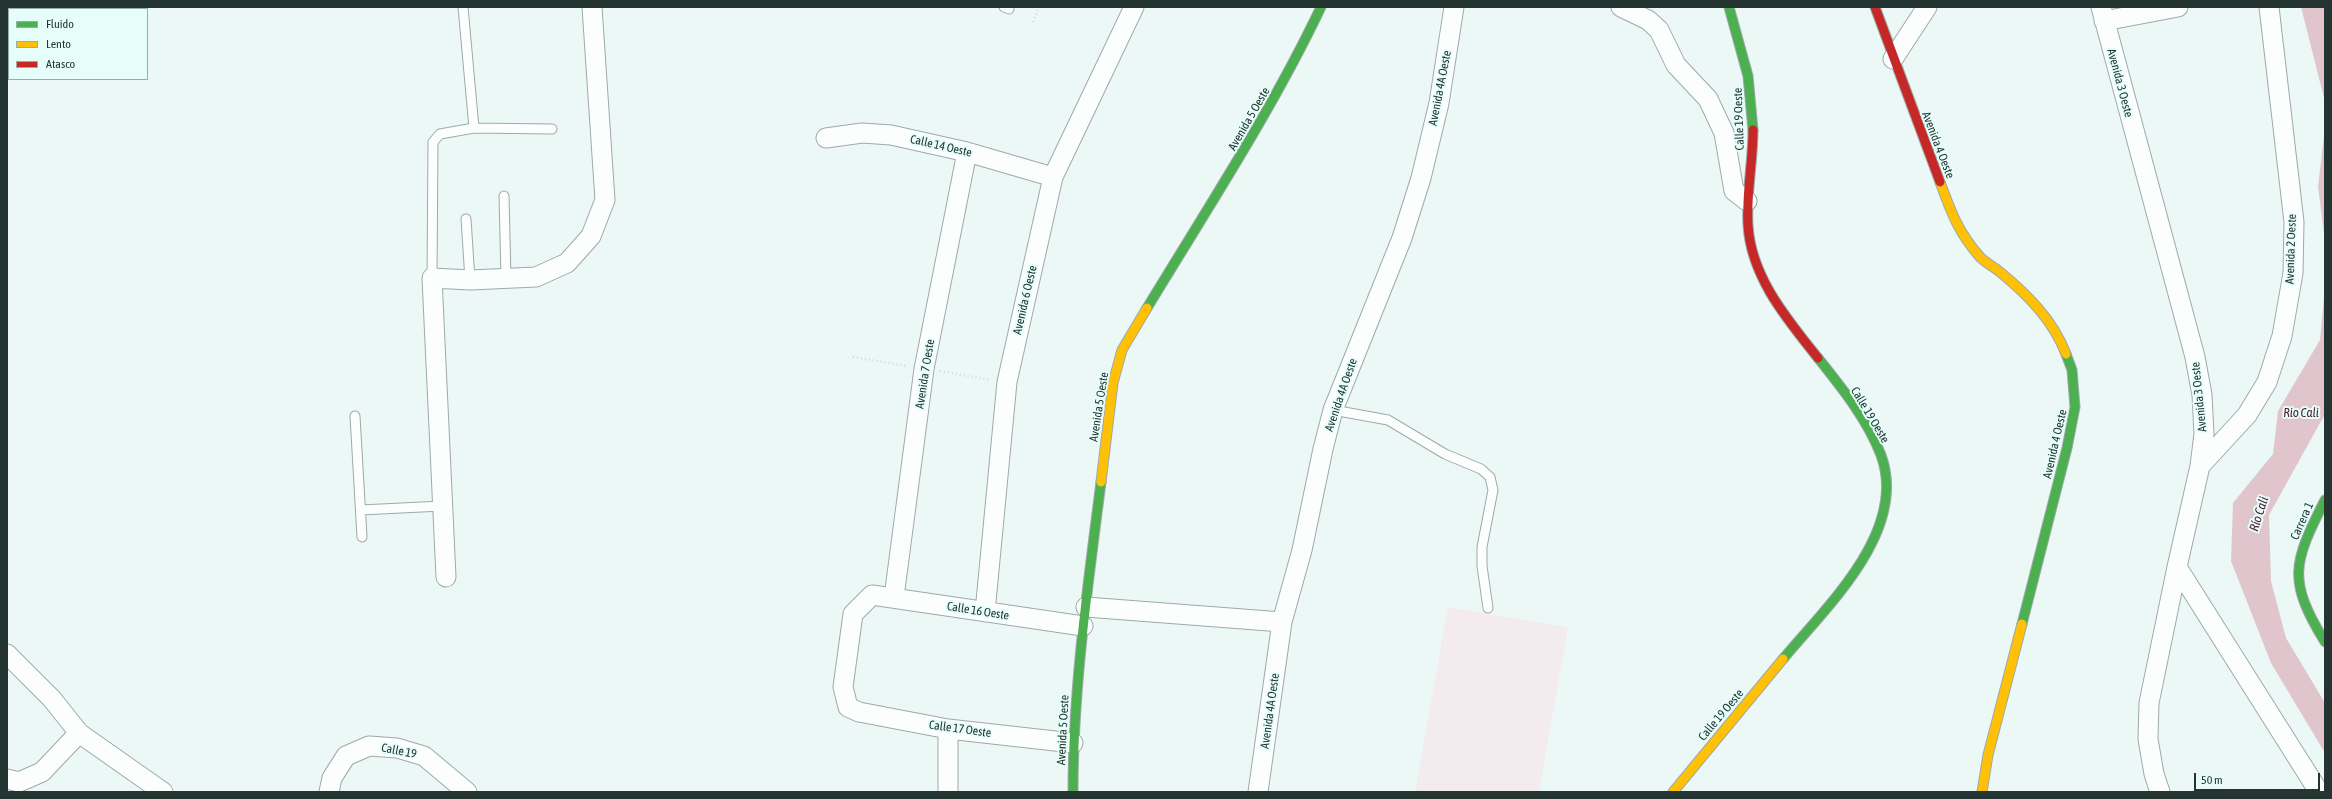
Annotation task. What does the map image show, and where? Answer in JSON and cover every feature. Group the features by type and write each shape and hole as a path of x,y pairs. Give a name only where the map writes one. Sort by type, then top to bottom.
{"street":[{"path":"446,577 432,278 470,280 536,277 567,263 591,236 605,200 592,7"},
{"name":"Avenida 6 Oeste","path":"985,612 1007,382 1053,178 1134,7"},
{"name":"Avenida 5 Oeste","path":"1073,792 1073,743 1083,626 1113,383 1122,350 1246,148 1300,52 1321,7"},
{"name":"Avenida 4A Oeste","path":"1258,792 1282,622 1334,410 1402,238 1421,178 1440,103 1454,7"},
{"path":"1621,7 1648,20 1659,30 1676,65 1708,99 1724,133 1734,191 1747,201"},
{"name":"Calle 19 Oeste","path":"1673,792 1852,576 1875,538 1885,505 1886,476 1883,461 1866,427 1776,302 1756,263 1748,236 1747,201 1754,147 1751,85 1729,7"},
{"name":"Avenida 4 Oeste","path":"1875,7 1893,59 1956,225 1981,258 2000,272 2041,310 2060,339 2072,370 2075,407 2067,448 1988,755 1982,792"},
{"path":"1893,59 1927,7"},
{"path":"2102,14 2178,7"},
{"name":"Avenida 2 Oeste","path":"2200,466 2247,415 2267,382 2282,336 2293,273 2294,222 2269,7"},
{"name":"Avenida 3 Oeste","path":"2102,14 2195,357 2202,395 2204,434 2200,466 2177,567 2150,703 2148,739 2154,774 2160,792"},
{"name":"Calle 14 Oeste","path":"826,138 862,132 884,135 967,152 1053,178"},
{"name":"Avenida 7 Oeste","path":"894,597 924,369 967,152"},
{"name":"Carrera 1","path":"2325,500 2306,537 2297,576 2300,594 2325,642"},
{"path":"2177,567 2319,792"},
{"name":"Calle 16 Oeste","path":"848,706 843,686 853,614 872,595 894,597 1083,626"},
{"path":"1086,607 1282,622"},
{"path":"7,654 52,699 79,733 163,792"},
{"name":"Calle 17 Oeste","path":"848,706 858,712 948,729 1073,743"},
{"path":"948,729 948,792"},
{"path":"7,779 19,782 42,772 79,733"},
{"name":"Calle 19","path":"331,785 346,756 369,746 397,748 424,756 467,792"}],"lane":[{"path":"463,7 474,128"},
{"path":"432,278 433,142 440,134 474,128 552,129"},
{"path":"504,196 506,278"},
{"path":"466,219 470,280"},
{"path":"1334,410 1388,420 1445,454 1481,469 1490,477 1493,490 1482,547 1482,566 1488,608"},
{"path":"355,416 362,537"},
{"path":"360,510 442,506"}],"path":[{"path":"1033,22 1039,7"}],"shaded area":[{"path":"1448,607 1568,627 1539,792 1415,792"}],"water":[{"path":"2301,7 2325,7 2325,102"},
{"path":"2325,127 2325,241 2318,187"},
{"name":"Rio Cali","path":"2325,287 2325,414 2269,515 2271,581 2286,638 2325,703 2325,753 2271,663 2231,561 2233,503 2273,454 2278,411 2320,340"}],"traffic: fast":[{"path":"1147,308 1260,122 1302,46 1321,7"},
{"path":"1729,7 1748,76 1753,130"},
{"path":"2022,624 2067,448 2075,407 2072,370 2066,354"},
{"path":"1783,659 1840,592 1859,566 1874,539 1884,512 1887,483 1881,455 1861,416 1845,392 1818,358"},
{"path":"1073,792 1078,675 1101,482"},
{"path":"2325,500 2306,540 2301,556 2299,571 2300,586 2304,603 2325,642"}],"traffic: slow":[{"path":"1940,182 1956,221 1972,248 1982,259 2000,272 2039,309 2054,330 2066,354"},
{"path":"1101,482 1113,383 1122,350 1147,308"},
{"path":"1982,792 1988,755 2022,624"},
{"path":"1673,792 1783,659"}],"traffic: jam":[{"path":"1875,7 1940,182"},
{"path":"1753,130 1748,225 1756,262 1763,280 1772,296 1794,328 1818,358"}],"water label":[{"name":"Río Cali","path":"2259,514"}]}
